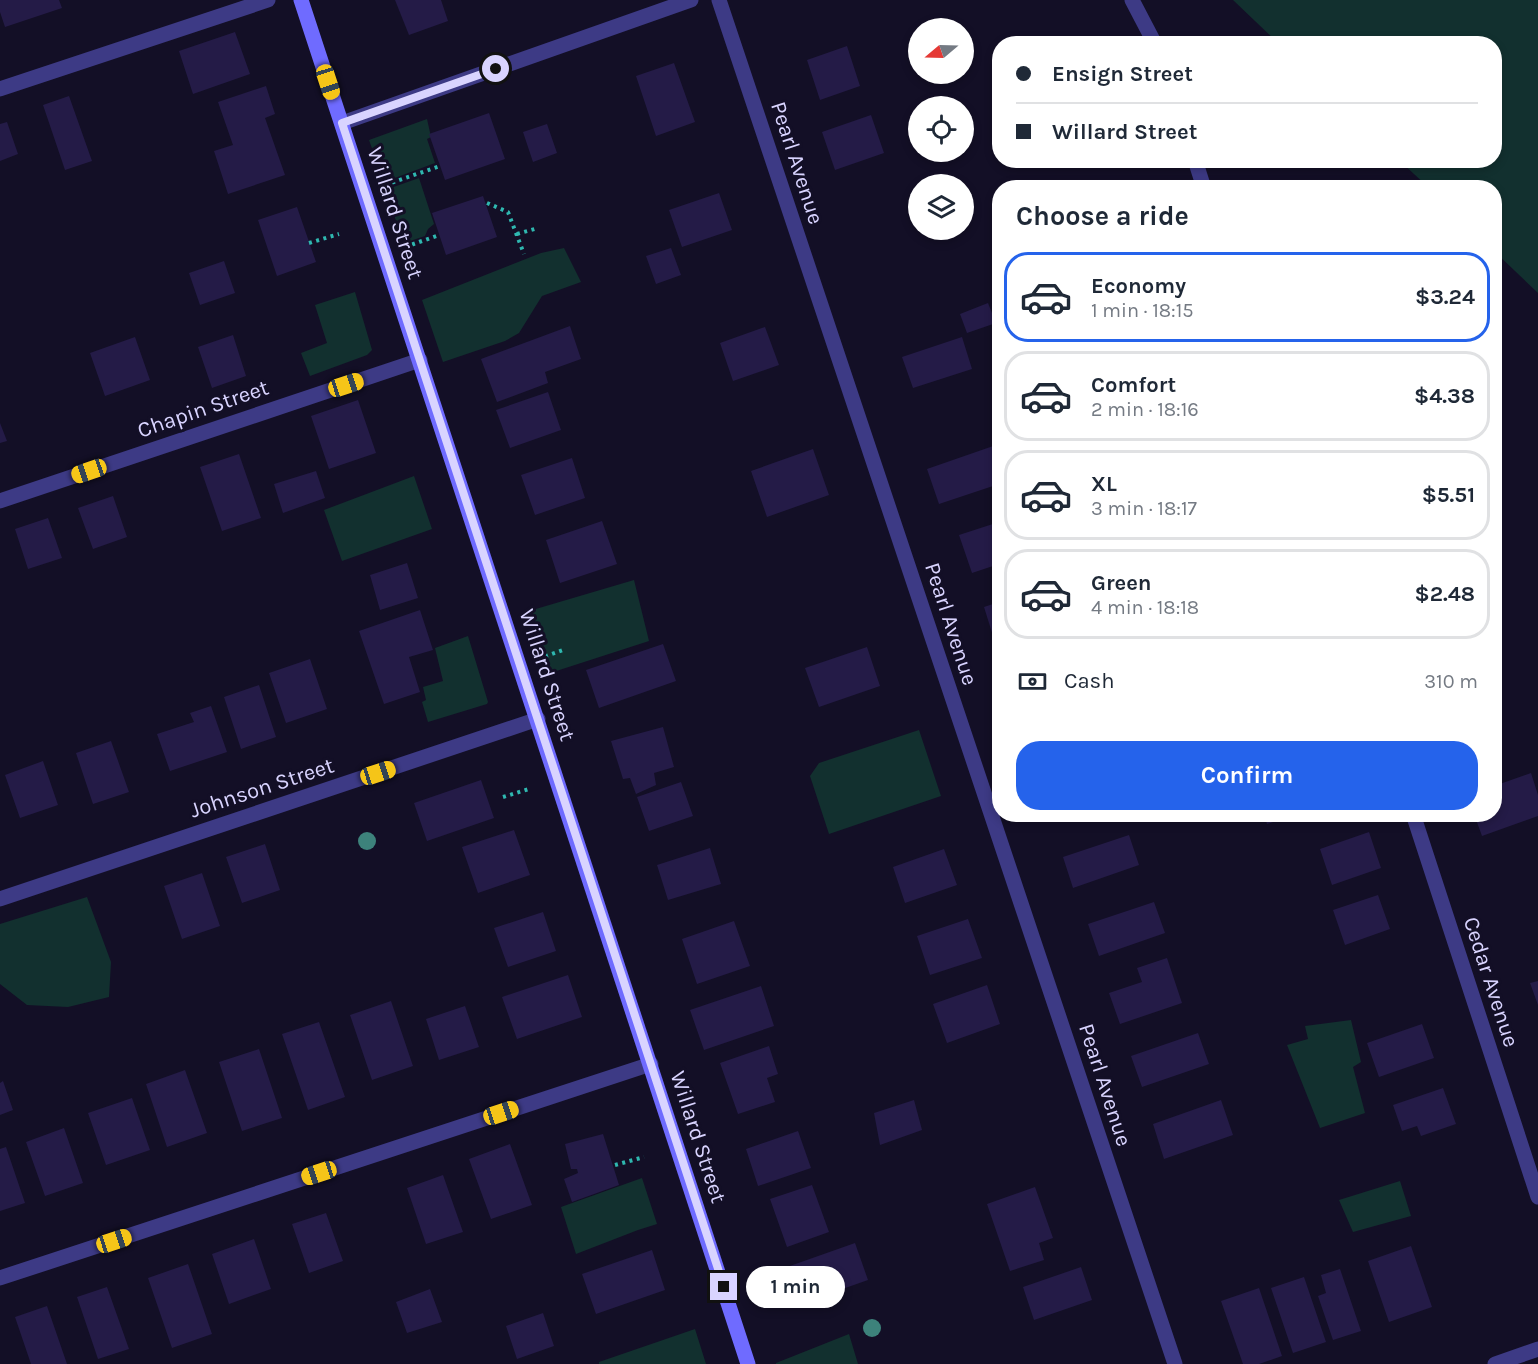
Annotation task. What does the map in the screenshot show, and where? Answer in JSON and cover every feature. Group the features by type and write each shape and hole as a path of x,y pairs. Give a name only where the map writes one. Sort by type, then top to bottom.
{"street":[{"path":"0,89 268,0"},
{"name":"Willard Street","path":"301,0 748,1364"},
{"path":"342,123 691,0"},
{"name":"Pearl Avenue","path":"719,0 992,817"},
{"path":"1132,0 1151,36"},
{"name":"Chapin Street","path":"0,501 420,360"},
{"name":"Johnson Street","path":"0,899 538,719"},
{"name":"Pearl Avenue","path":"994,822 1175,1364"},
{"name":"Cedar Avenue","path":"1416,822 1538,1197"},
{"path":"0,1278 651,1064"},
{"path":"1495,1364 1538,1349"}],"path":[{"path":"382,187 440,166"},
{"path":"487,203 508,212 524,254"},
{"path":"517,234 538,228"},
{"path":"309,243 339,234"},
{"path":"402,248 440,235"},
{"path":"538,659 563,650"},
{"path":"503,797 529,789"},
{"path":"615,1165 644,1157"}],"green space":[{"path":"1233,0 1538,0 1538,293 1502,259 1502,180 1420,180 1408,168 1502,168 1502,36 1271,36"},
{"path":"427,119 431,137 427,139 435,163 384,182 369,140"},
{"path":"419,178 434,224 425,236 404,243 385,190"},
{"path":"564,248 581,282 542,296 519,333 505,341 443,362 422,300 541,253"},
{"path":"355,292 372,350 367,355 310,376 301,353 327,343 315,305"},
{"path":"414,476 432,529 342,561 324,510"},
{"path":"634,580 649,641 547,674 529,611"},
{"path":"468,636 488,702 428,722 422,702 426,700 423,687 443,681 435,648"},
{"path":"919,730 941,796 829,834 810,776 819,763"},
{"path":"87,897 111,962 109,997 68,1007 27,1005 0,984 0,924"},
{"path":"1351,1020 1361,1062 1353,1067 1365,1113 1320,1128 1287,1045 1308,1039 1305,1026"},
{"path":"642,1178 657,1224 576,1254 561,1207"},
{"path":"1400,1181 1411,1216 1353,1232 1339,1200"},
{"path":"695,1329 706,1364 599,1364 599,1362"},
{"path":"849,1334 858,1364 776,1364 776,1363"}],"building":[{"path":"0,0 59,0 62,8 5,27 0,12"},
{"path":"395,0 441,0 448,21 409,35"},
{"path":"235,32 250,74 193,94 179,51"},
{"path":"847,46 860,86 820,100 807,60"},
{"path":"674,63 695,122 656,136 636,76"},
{"path":"266,86 275,114 265,118 285,175 228,194 214,151 233,145 218,102"},
{"path":"69,96 92,161 65,170 43,105"},
{"path":"489,113 505,159 445,180 429,134"},
{"path":"871,115 884,153 835,170 822,132"},
{"path":"7,122 18,154 0,161 0,124"},
{"path":"547,124 557,153 533,162 523,132"},
{"path":"719,193 732,230 682,247 669,210"},
{"path":"483,196 497,237 446,255 432,213"},
{"path":"297,207 316,262 277,276 258,220"},
{"path":"671,248 681,275 656,284 646,256"},
{"path":"224,261 235,293 200,305 189,273"},
{"path":"988,303 992,313 992,324 967,333 960,314"},
{"path":"570,326 581,359 545,372 548,383 497,402 481,359"},
{"path":"765,327 779,365 733,381 720,343"},
{"path":"233,335 246,376 212,388 198,347"},
{"path":"135,337 150,380 105,396 90,353"},
{"path":"962,337 972,369 913,388 902,357"},
{"path":"548,392 561,430 510,448 496,410"},
{"path":"358,400 376,453 329,469 311,416"},
{"path":"0,423 7,441 0,443"},
{"path":"992,446 992,486 939,504 927,469"},
{"path":"813,449 829,495 767,517 751,471"},
{"path":"239,454 261,518 222,531 200,467"},
{"path":"572,458 585,498 535,515 521,475"},
{"path":"316,471 325,498 283,513 274,484"},
{"path":"113,496 127,537 93,549 78,508"},
{"path":"48,518 62,558 28,569 15,529"},
{"path":"602,521 617,564 560,583 546,540"},
{"path":"992,524 992,566 972,573 959,535"},
{"path":"407,563 418,598 380,610 370,575"},
{"path":"992,604 992,633 984,607"},
{"path":"420,610 433,650 409,657 420,692 384,704 359,631"},
{"path":"663,644 676,681 599,708 586,670"},
{"path":"867,647 880,686 819,707 805,668"},
{"path":"310,659 327,709 286,723 269,673"},
{"path":"259,685 276,737 241,749 224,697"},
{"path":"211,706 227,752 170,771 157,734 194,722 190,713"},
{"path":"663,727 674,767 654,773 656,785 636,794 630,778 623,779 611,741"},
{"path":"111,741 129,792 93,804 76,753"},
{"path":"43,761 58,805 20,818 5,775"},
{"path":"1531,773 1538,795 1538,816 1482,836 1477,822 1502,822 1502,783"},
{"path":"481,780 494,818 427,841 414,803"},
{"path":"681,782 693,816 649,831 637,797"},
{"path":"514,830 530,875 478,893 462,847"},
{"path":"1369,832 1381,868 1332,885 1320,849"},
{"path":"1129,835 1139,865 1073,888 1063,857"},
{"path":"265,844 280,890 242,903 226,857"},
{"path":"710,848 721,884 668,900 657,865"},
{"path":"944,849 957,885 905,903 893,867"},
{"path":"202,873 220,926 182,939 164,886"},
{"path":"1378,895 1390,929 1345,945 1333,910"},
{"path":"1154,902 1165,933 1099,956 1088,924"},
{"path":"543,912 556,951 508,967 494,928"},
{"path":"968,919 982,958 930,975 917,936"},
{"path":"734,921 750,966 697,984 682,939"},
{"path":"1167,958 1182,1003 1120,1024 1109,993 1142,982 1137,968"},
{"path":"568,975 582,1017 517,1039 502,997"},
{"path":"1538,981 1538,1005 1530,983"},
{"path":"987,985 1000,1024 947,1043 933,1004"},
{"path":"761,986 774,1026 704,1050 690,1010"},
{"path":"391,1001 413,1066 372,1080 350,1015"},
{"path":"465,1006 479,1047 439,1060 426,1019"},
{"path":"319,1022 345,1097 308,1110 282,1034"},
{"path":"1422,1024 1434,1058 1379,1077 1367,1043"},
{"path":"1198,1033 1209,1064 1142,1087 1131,1056"},
{"path":"769,1046 778,1074 767,1078 775,1102 738,1114 720,1063"},
{"path":"259,1049 282,1118 242,1131 219,1062"},
{"path":"185,1070 207,1133 167,1147 146,1084"},
{"path":"3,1081 13,1110 0,1115 0,1083"},
{"path":"1443,1088 1456,1124 1421,1136 1417,1126 1402,1131 1393,1105"},
{"path":"132,1098 150,1150 106,1165 88,1113"},
{"path":"914,1100 922,1130 880,1145 874,1113"},
{"path":"1221,1100 1233,1135 1164,1159 1153,1124"},
{"path":"64,1128 83,1183 45,1196 26,1142"},
{"path":"798,1131 811,1168 758,1186 746,1149"},
{"path":"603,1134 619,1185 572,1202 564,1179 578,1173 577,1169 571,1169 565,1144"},
{"path":"510,1144 532,1205 491,1219 469,1159"},
{"path":"6,1147 25,1203 0,1211 0,1149"},
{"path":"443,1175 463,1232 426,1244 407,1188"},
{"path":"812,1185 829,1232 787,1247 770,1199"},
{"path":"1035,1187 1053,1238 1039,1243 1044,1260 1010,1271 987,1204"},
{"path":"326,1213 343,1261 309,1273 292,1224"},
{"path":"254,1239 271,1289 229,1304 212,1254"},
{"path":"855,1243 868,1280 800,1304 787,1267"},
{"path":"1411,1246 1432,1307 1389,1322 1368,1261"},
{"path":"652,1250 665,1290 596,1314 582,1274"},
{"path":"188,1264 212,1334 172,1348 148,1278"},
{"path":"1081,1267 1092,1300 1034,1320 1023,1287"},
{"path":"1340,1269 1361,1331 1333,1340 1318,1296 1326,1293 1321,1275"},
{"path":"1304,1277 1326,1342 1293,1353 1271,1288"},
{"path":"107,1287 129,1349 98,1359 77,1297"},
{"path":"1259,1288 1282,1356 1259,1364 1243,1364 1221,1301"},
{"path":"430,1289 442,1322 407,1333 396,1302"},
{"path":"47,1306 67,1364 31,1364 15,1317"},
{"path":"543,1313 554,1346 517,1359 506,1326"}],"route":[{"path":"496,69 342,123 724,1287"}]}
